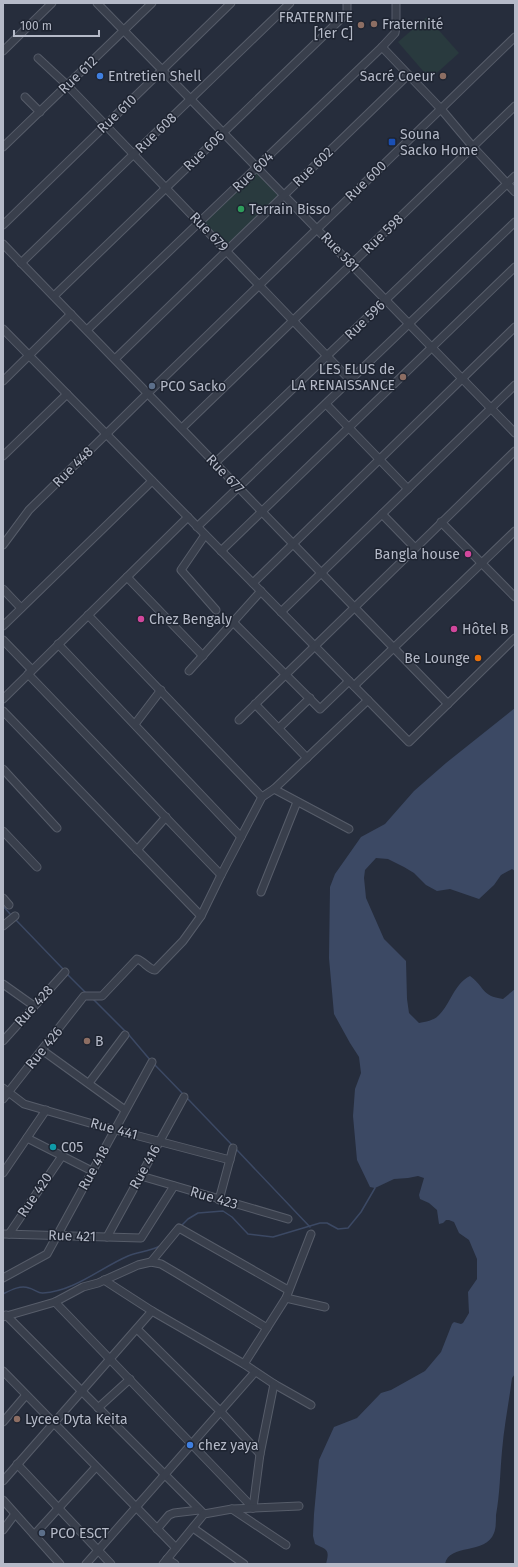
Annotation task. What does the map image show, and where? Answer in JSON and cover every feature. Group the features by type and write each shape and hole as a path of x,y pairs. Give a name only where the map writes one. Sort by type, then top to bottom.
{"street":[{"path":"3,50 52,3"},
{"name":"Rue 581","path":"97,3 515,433"},
{"name":"Rue 612","path":"3,147 152,3"},
{"name":"Rue 610","path":"3,225 231,3"},
{"name":"Rue 608","path":"21,263 290,3"},
{"name":"Rue 606","path":"54,296 347,13 348,3"},
{"name":"Rue 604","path":"87,330 382,47 394,33 396,27 396,3"},
{"name":"Rue 600","path":"148,393 515,37"},
{"path":"382,47 441,109 473,147 515,192"},
{"name":"Rue 679","path":"38,58 106,125 350,380"},
{"name":"Rue 602","path":"115,359 408,75"},
{"path":"25,97 40,112"},
{"name":"Rue 598","path":"182,428 515,106"},
{"name":"Rue 596","path":"215,463 515,176"},
{"path":"198,527 515,222"},
{"name":"Rue 677","path":"3,244 448,704"},
{"path":"221,551 515,267"},
{"path":"3,381 71,314"},
{"path":"253,583 515,327"},
{"path":"3,329 409,742 515,638"},
{"path":"281,612 515,385"},
{"name":"Rue 448","path":"3,545 29,510 148,393"},
{"path":"3,456 67,394"},
{"path":"326,404 408,489"},
{"path":"239,720 515,450"},
{"path":"3,626 152,481"},
{"path":"382,514 416,548"},
{"path":"3,698 188,517"},
{"path":"442,522 515,596"},
{"path":"233,622 320,709 394,648 515,531"},
{"path":"205,535 181,570 216,610"},
{"path":"127,577 203,656"},
{"path":"3,589 21,608"},
{"path":"188,671 261,591"},
{"path":"88,615 262,797"},
{"path":"3,640 30,672 221,874"},
{"path":"58,644 241,837"},
{"path":"135,724 161,690"},
{"path":"279,728 310,698"},
{"path":"3,711 201,916 221,874 262,797 274,789 368,700"},
{"path":"255,704 307,758"},
{"path":"3,769 57,828"},
{"path":"274,789 349,829"},
{"path":"261,892 297,802"},
{"path":"137,850 166,816"},
{"path":"3,831 37,867"},
{"path":"3,898 10,905"},
{"path":"3,926 15,916"},
{"name":"Rue 426","path":"3,1099 5,1090 42,1050 85,996 102,996 137,959 141,960 152,970 155,970 183,941 201,916"},
{"name":"Rue 428","path":"4,1038 65,972"},
{"path":"3,984 34,1006"},
{"path":"89,1083 125,1035"},
{"path":"42,1050 125,1110"},
{"name":"Rue 418","path":"4,1277 47,1254 152,1062"},
{"name":"Rue 441","path":"5,1090 24,1104 159,1142 230,1160"},
{"name":"Rue 416","path":"107,1237 184,1096"},
{"path":"3,1173 46,1110"},
{"path":"27,1138 92,1171"},
{"path":"219,1200 233,1148"},
{"name":"Rue 420","path":"6,1234 62,1156"},
{"name":"Rue 423","path":"140,1176 288,1219"},
{"name":"Rue 421","path":"6,1234 141,1238 174,1186"},
{"path":"151,1262 179,1228 288,1290"},
{"path":"244,1364 286,1298 311,1234"},
{"path":"4,1316 55,1302 83,1287 104,1280 138,1265 151,1262 161,1264 172,1270 267,1328"},
{"path":"104,1280 152,1311 311,1405"},
{"path":"286,1298 325,1307"},
{"path":"55,1302 253,1508"},
{"path":"3,1481 152,1311"},
{"path":"4,1316 201,1512"},
{"path":"137,1329 221,1412 260,1454"},
{"path":"3,1371 176,1548"},
{"path":"86,1564 255,1372"},
{"path":"98,1408 130,1379"},
{"path":"253,1508 260,1454 274,1384"},
{"path":"3,1422 26,1395"},
{"path":"17,1464 111,1564"},
{"path":"34,1535 96,1466"},
{"path":"3,1500 34,1535 55,1562"},
{"path":"157,1528 169,1515 174,1513 299,1506"},
{"path":"232,1509 286,1545"},
{"path":"175,1564 165,1561 193,1528 201,1512"},
{"path":"3,1530 15,1514"},
{"path":"193,1528 244,1564"}],"shaded area":[{"path":"427,17 459,53 430,79 398,42"},
{"name":"Terrain Bisso","path":"255,171 279,196 228,246 203,221"}],"water":[{"path":"515,708 515,871 512,869 501,875 494,885 479,899 450,889 437,891 426,885 414,873 388,859 376,858 365,870 364,878 366,898 384,939 406,961 409,1013 419,1023 437,1017 460,984 470,976 487,993 496,998 503,999 515,989 515,1374 512,1378 504,1432 495,1529 490,1540 476,1547 453,1553 445,1564 326,1564 328,1555 326,1551 315,1544 313,1536 314,1514 319,1460 334,1427 357,1418 381,1393 391,1390 425,1371 441,1352 452,1324 454,1322 461,1324 463,1323 469,1313 468,1292 477,1279 477,1259 469,1240 459,1233 454,1222 446,1220 439,1224 437,1210 429,1203 420,1199 419,1195 424,1178 418,1176 394,1179 375,1188 370,1187 357,1160 353,1116 355,1089 361,1073 359,1057 334,1014 329,958 330,887 335,874 361,837 385,824 414,791 446,763"}],"waterway":[{"path":"3,906 11,915"},
{"path":"15,919 64,970"},
{"path":"66,973 86,993"},
{"path":"92,998 129,1035 151,1061"},
{"path":"154,1064 183,1094"},
{"path":"187,1098 233,1146"},
{"path":"236,1149 310,1227"},
{"path":"180,1227 188,1219 198,1213 223,1211 232,1217 248,1234 273,1237 320,1223 327,1223 338,1229 348,1228 361,1212 375,1188 374,1186"},
{"path":"3,1294 22,1287 26,1287 41,1293 66,1288 77,1284 128,1256 160,1246"}],"place":[{"name":"Fraternité","path":"374,24"},
{"name":"FRATERNITE [1er C]","path":"361,25"},
{"name":"Entretien Shell","path":"100,76"},
{"name":"Sacré Coeur","path":"443,76"},
{"name":"Souna Sacko Home","path":"392,142"},
{"name":"Terrain Bisso","path":"241,209"},
{"name":"LES ELUS de LA RENAISSANCE","path":"403,377"},
{"name":"PCO Sacko","path":"152,386"},
{"name":"Bangla house","path":"468,554"},
{"name":"Chez Bengaly","path":"141,619"},
{"name":"Hôtel B","path":"454,629"},
{"name":"Be Lounge","path":"478,658"},
{"name":"B","path":"87,1041"},
{"name":"C05","path":"53,1147"},
{"name":"Lycee Dyta Keita","path":"17,1419"},
{"name":"chez yaya","path":"190,1445"},
{"name":"PCO ESCT","path":"42,1533"}]}
